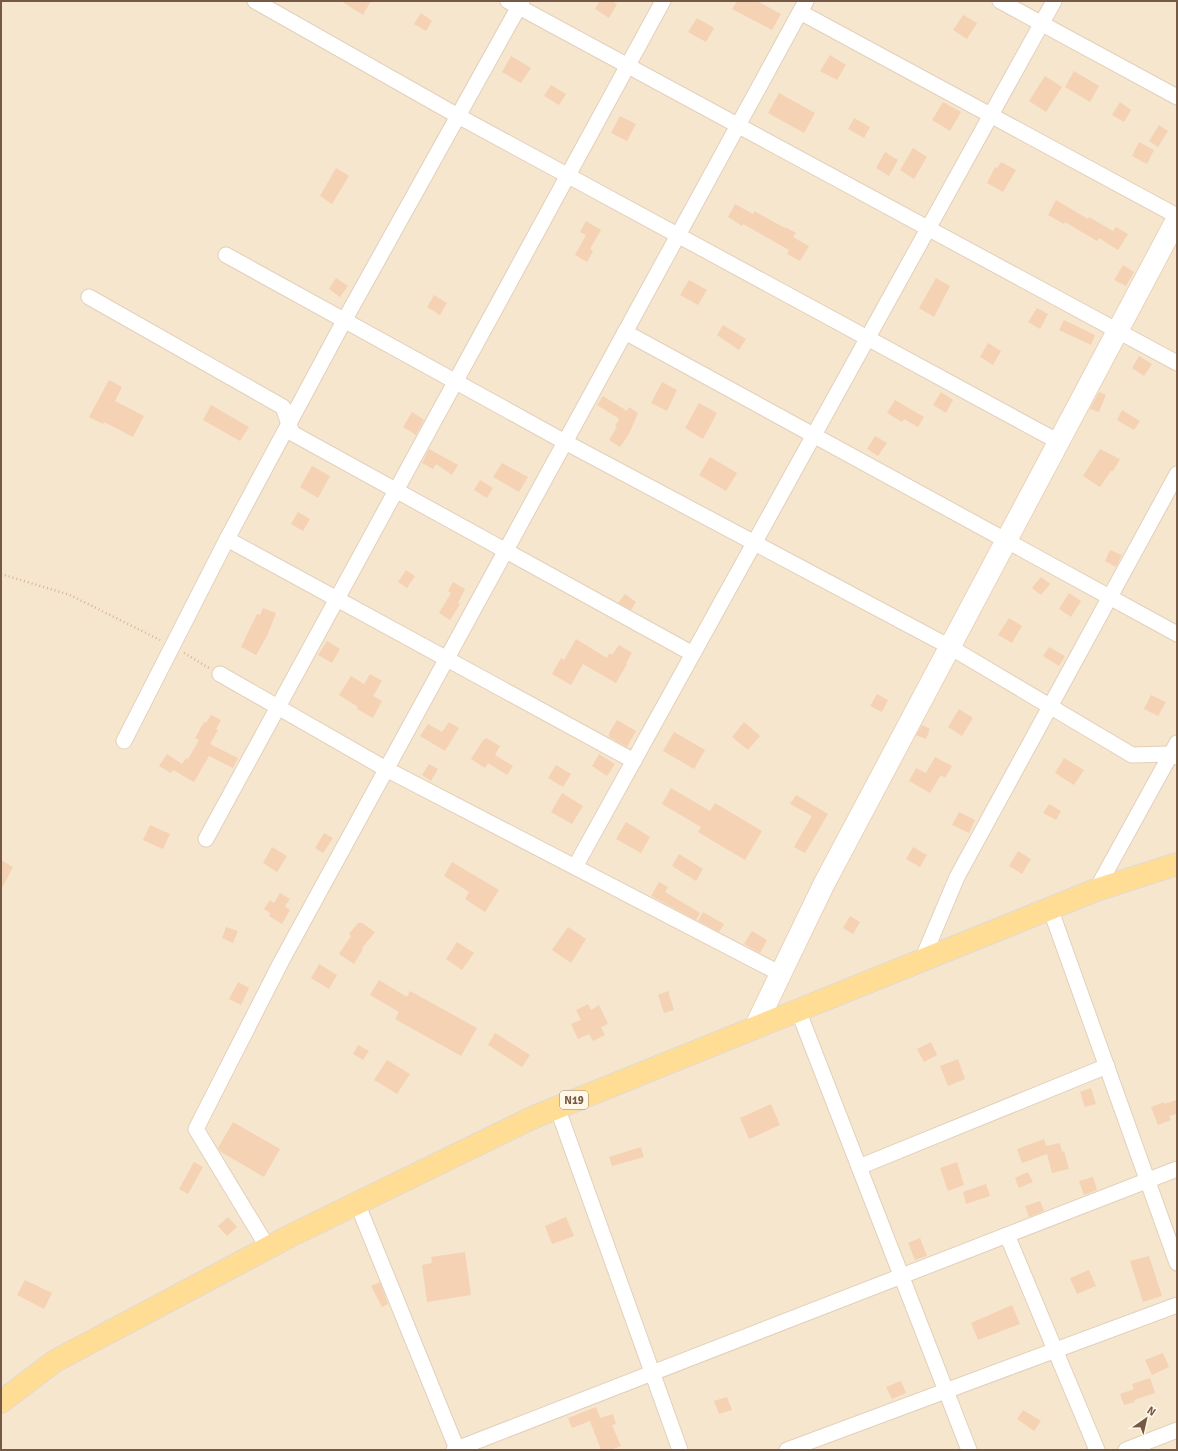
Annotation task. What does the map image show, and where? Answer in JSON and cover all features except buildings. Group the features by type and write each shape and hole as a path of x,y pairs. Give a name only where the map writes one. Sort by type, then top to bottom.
{"main road":[{"name":"N19","path":"1,1402 55,1361 268,1248 526,1120 1050,908 1096,890 1177,864"}],"street":[{"path":"255,1 458,116 1059,442"},
{"path":"206,839 663,1"},
{"path":"1000,1 1177,97"},
{"path":"575,867 1054,1"},
{"path":"124,741 227,539 344,321 458,116 516,3 738,126 1177,363"},
{"path":"268,1248 196,1129 282,962 386,769 803,7 991,115 1177,216"},
{"path":"755,1027 824,884 1177,219"},
{"path":"226,255 565,442 950,647 1132,755 1175,751"},
{"path":"89,297 283,407 292,433 693,654"},
{"path":"625,332 1177,634"},
{"path":"922,960 957,877 1177,474"},
{"path":"227,539 634,761"},
{"path":"220,674 386,769 781,974"},
{"path":"1096,890 1175,751"},
{"path":"1050,908 1177,1263"},
{"path":"798,1010 969,1450"},
{"path":"859,1167 1107,1066"},
{"path":"557,1107 680,1450"},
{"path":"357,1203 456,1450 1177,1169"},
{"path":"1007,1235 1098,1450"},
{"path":"787,1450 1177,1305"},
{"path":"1126,1450 1177,1430"}],"path":[{"path":"1,574 70,595 172,646 220,674"}],"shaded area":[{"path":"1,1 1177,1 1177,1450 1,1450"}]}
